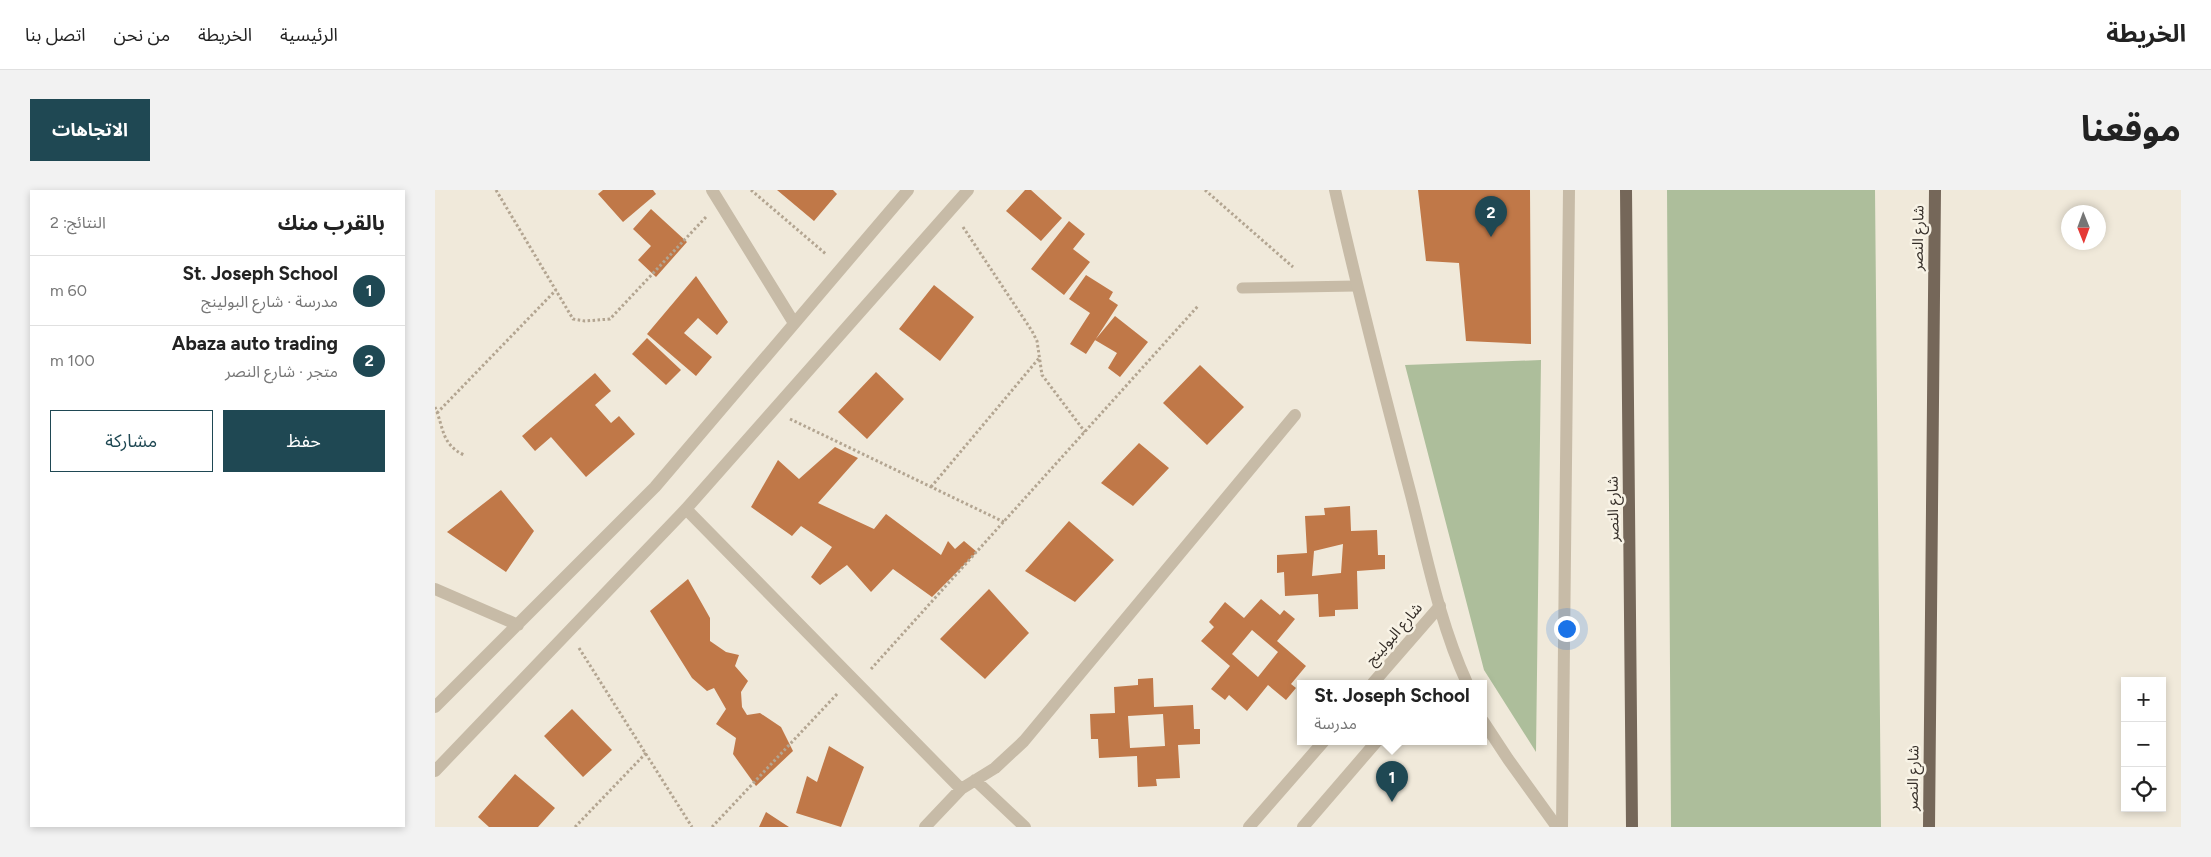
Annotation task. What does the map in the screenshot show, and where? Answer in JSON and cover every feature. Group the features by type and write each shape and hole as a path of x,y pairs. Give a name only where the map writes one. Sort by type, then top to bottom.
{"main road":[{"name":"شارع النصر","path":"1626,190 1632,827"},
{"name":"شارع النصر","path":"1929,827 1935,190"}],"street":[{"path":"712,190 794,323"},
{"path":"435,708 655,487 908,190"},
{"path":"435,771 686,509 968,190"},
{"path":"1335,190 1357,286 1440,606 1457,661 1466,680"},
{"path":"1562,827 1569,190"},
{"path":"925,827 961,789 995,768 1024,741 1295,414"},
{"path":"686,509 961,789"},
{"path":"435,589 518,625"},
{"name":"شارع البولينج","path":"1376,680 1440,606"},
{"path":"1487,727 1557,827"},
{"path":"1249,827 1321,745"},
{"path":"1303,827 1374,745"},
{"path":"975,780 1025,827"}],"lane":[{"path":"1242,288 1357,286"}],"path":[{"path":"496,190 573,319 585,321 610,319 720,202"},
{"path":"751,190 841,267"},
{"path":"1205,190 1316,287"},
{"path":"951,209 1032,331 1037,341 1042,375 1085,432"},
{"path":"437,413 556,290"},
{"path":"712,827 855,681 1003,522 1198,306"},
{"path":"931,487 1040,356"},
{"path":"435,408 441,428 450,446 464,455"},
{"path":"773,411 1003,522"},
{"path":"569,632 692,827"},
{"path":"575,827 646,753"}],"green space":[{"path":"1667,190 1875,190 1881,827 1671,827"},
{"path":"1541,360 1536,752 1484,670 1405,365"}],"building":[{"path":"603,190 653,190 656,194 623,222 598,194"},
{"path":"777,190 833,190 837,194 814,221"},
{"path":"1025,190 1031,190 1062,218 1041,241 1006,211"},
{"path":"1418,190 1530,190 1531,344 1466,341 1459,263 1426,261"},
{"path":"651,209 687,242 656,277 638,260 651,246 633,229"},
{"path":"1069,221 1085,234 1073,249 1090,262 1064,295 1031,269"},
{"path":"1086,275 1113,292 1109,299 1118,305 1086,354 1070,344 1090,313 1069,299"},
{"path":"696,276 728,322 717,335 698,318 684,333 712,357 696,376 647,334"},
{"path":"934,285 974,317 940,361 899,329"},
{"path":"1115,316 1148,342 1120,377 1108,368 1117,353 1095,340"},
{"path":"647,338 681,370 666,385 632,354"},
{"path":"1200,365 1244,407 1207,445 1163,403"},
{"path":"876,372 904,399 867,439 838,412"},
{"path":"595,373 611,391 595,405 611,423 619,416 635,434 586,477 551,437 535,451 522,436"},
{"path":"1139,443 1169,468 1133,506 1101,483"},
{"path":"835,447 858,458 818,503 874,529 886,514 941,555 948,541 955,549 964,541 977,552 932,597 893,569 871,592 847,565 820,585 811,577 832,547 801,526 792,536 751,507 778,460 799,479"},
{"path":"501,490 534,531 506,572 447,532"},
{"path":"1350,506 1351,531 1377,530 1378,555 1385,555 1385,569 1357,571 1358,609 1335,610 1335,616 1319,617 1318,594 1285,596 1284,572 1277,573 1277,555 1307,553 1305,516 1325,515 1324,508","holes":["1343,544 1341,573 1312,576 1314,551"]},
{"path":"1069,521 1114,560 1075,602 1025,571"},
{"path":"688,579 710,618 710,641 726,652 739,655 735,666 748,681 741,692 742,707 747,715 760,713 781,727 793,751 756,786 733,754 736,738 716,724 726,709 714,688 707,691 692,678 650,611"},
{"path":"989,589 1029,633 985,679 940,639"},
{"path":"1261,599 1280,615 1284,610 1295,619 1277,641 1306,666 1291,684 1296,688 1286,700 1268,685 1247,711 1229,695 1225,700 1211,689 1230,666 1201,641 1214,627 1209,622 1225,602 1244,618","holes":["1252,630 1278,652 1258,677 1232,654"]},
{"path":"1153,678 1154,707 1193,705 1194,729 1200,729 1200,744 1178,745 1180,778 1156,779 1157,786 1138,787 1137,756 1099,758 1098,739 1091,739 1090,714 1115,713 1114,687 1138,685 1138,679","holes":["1163,714 1165,746 1130,748 1128,716"]},
{"path":"572,709 612,750 583,777 544,736"},
{"path":"829,746 864,767 841,827 796,813 807,776 817,782"},
{"path":"515,774 555,808 538,827 489,827 478,817"},
{"path":"766,812 789,827 759,827"}],"place":[{"name":"Abaza auto trading","path":"1491,237"},
{"name":"St. Joseph School","path":"1392,802"}]}
